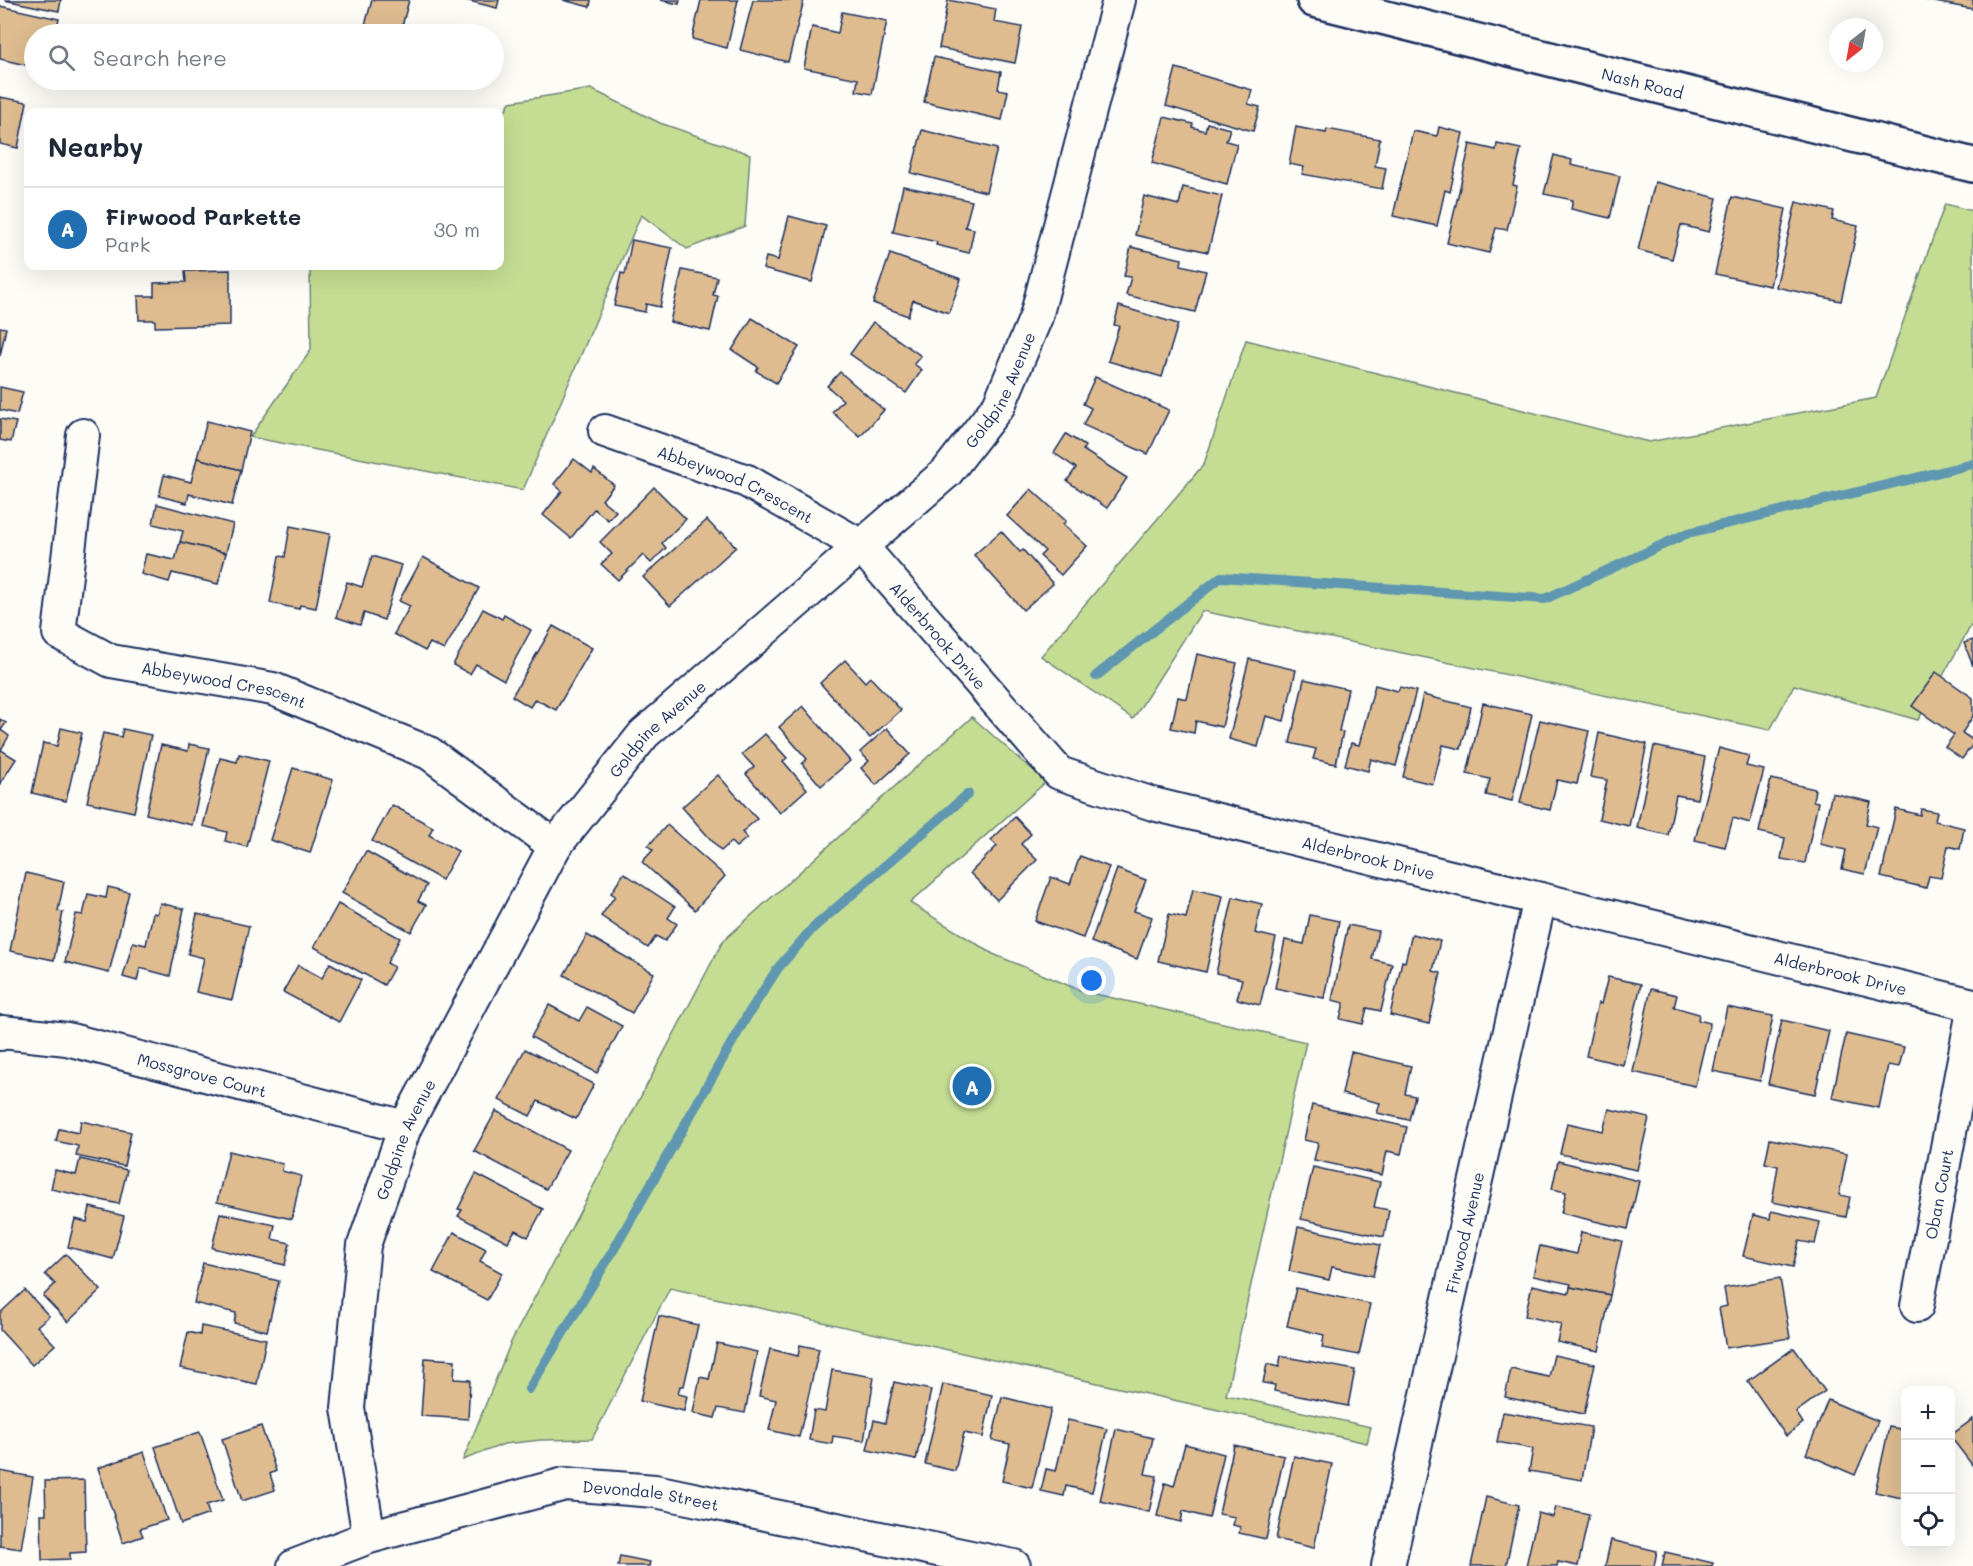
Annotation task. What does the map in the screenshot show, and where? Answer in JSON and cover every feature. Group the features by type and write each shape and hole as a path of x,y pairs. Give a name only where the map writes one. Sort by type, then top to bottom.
{"street":[{"name":"Goldpine Avenue","path":"369,1538 348,1408 364,1245 405,1127 555,846 644,734 947,472 999,405 1036,317 1119,0"},
{"name":"Nash Road","path":"1314,0 1973,165"},
{"name":"Abbeywood Crescent","path":"605,431 747,481 861,546"},
{"name":"Abbeywood Crescent","path":"83,435 59,633 111,661 273,689 429,753 555,846"},
{"name":"Alderbrook Drive","path":"861,546 1059,773 1153,804 1973,1005"},
{"name":"Firwood Avenue","path":"1388,1566 1540,899"},
{"name":"Oban Court","path":"1917,1306 1973,1011"},
{"name":"Mossgrove Court","path":"0,1034 2,1032 68,1039 405,1127"},
{"name":"Devondale Street","path":"294,1566 369,1538 565,1484 656,1491 1014,1566"}],"green space":[{"path":"591,89 660,123 750,154 745,226 687,249 641,215 523,490 250,437 311,350 310,270 504,270 504,112 510,102"},
{"path":"1945,204 1973,211 1973,622 1918,720 1794,685 1770,730 1202,611 1133,719 1041,656 1204,464 1246,340 1649,442 1876,398"},
{"path":"972,717 1024,763 1048,780 910,903 993,954 1082,991 1306,1042 1226,1395 1371,1427 1367,1443 670,1288 592,1439 541,1440 504,1444 463,1460 511,1342 723,941"}],"building":[{"path":"4,0 61,0 59,11"},
{"path":"372,0 409,0 403,24 365,24"},
{"path":"465,0 499,0 497,8"},
{"path":"563,0 591,0 590,7"},
{"path":"660,0 680,0 679,4"},
{"path":"701,0 738,0 727,48 692,39"},
{"path":"753,0 804,0 788,62 740,50"},
{"path":"948,0 996,9 994,22 1022,27 1015,63 939,48"},
{"path":"1924,0 1973,0 1973,9"},
{"path":"0,6 59,19 58,24 24,24 24,65 0,59"},
{"path":"842,12 887,21 872,94 856,91 858,79 804,68 812,27 838,33"},
{"path":"934,57 1001,72 998,89 1008,91 1002,120 924,102"},
{"path":"1176,68 1252,90 1248,104 1260,107 1253,131 1166,106"},
{"path":"0,97 27,102 18,148 0,144"},
{"path":"1164,117 1193,124 1192,127 1205,131 1207,123 1230,129 1226,141 1237,144 1227,184 1152,163"},
{"path":"1296,127 1326,133 1327,129 1380,139 1375,166 1386,168 1382,189 1302,174 1304,167 1289,164"},
{"path":"1439,127 1463,133 1450,192 1445,190 1437,226 1393,216 1413,131 1437,136"},
{"path":"922,130 997,149 986,192 911,173"},
{"path":"1470,144 1496,150 1497,144 1521,149 1513,185 1517,186 1507,230 1496,228 1489,253 1447,243"},
{"path":"1554,155 1572,160 1571,165 1620,176 1610,218 1571,209 1573,200 1544,194"},
{"path":"1655,182 1717,198 1709,232 1681,225 1672,259 1638,250"},
{"path":"903,186 972,201 965,227 974,229 969,253 936,245 937,242 893,232"},
{"path":"1183,187 1222,196 1208,252 1135,235 1144,196 1179,205"},
{"path":"1732,197 1786,209 1770,286 1715,274"},
{"path":"1796,202 1834,211 1832,220 1858,226 1841,301 1776,287"},
{"path":"789,216 826,226 812,282 763,269 766,257 778,260"},
{"path":"632,240 672,248 660,307 646,304 645,312 614,306 621,273 625,274"},
{"path":"1131,247 1182,259 1181,265 1206,271 1195,312 1126,295 1131,277 1124,276"},
{"path":"890,254 961,279 949,313 913,300 908,316 873,303"},
{"path":"230,270 230,325 155,327 155,320 139,320 138,296 154,296 154,283 186,282 185,271"},
{"path":"682,270 717,277 713,295 718,296 710,331 670,322"},
{"path":"1119,306 1178,324 1162,377 1108,361 1119,326 1114,325"},
{"path":"752,318 799,347 776,383 756,371 758,367 732,350"},
{"path":"873,322 921,356 914,364 922,370 906,393 850,354"},
{"path":"0,327 6,328 0,356"},
{"path":"840,372 884,410 860,437 832,412 843,400 827,386"},
{"path":"1095,377 1169,410 1148,454 1083,425 1091,408 1083,404"},
{"path":"0,387 23,392 17,414 0,410"},
{"path":"0,419 16,422 11,442 0,440"},
{"path":"207,421 250,432 241,470 197,458"},
{"path":"1066,434 1085,446 1083,450 1127,478 1107,508 1067,481 1076,468 1054,453"},
{"path":"197,458 241,470 232,505 189,494 187,503 159,496 164,475 191,482"},
{"path":"574,459 592,473 594,469 614,485 602,500 616,511 608,520 594,509 571,538 543,515 562,491 554,484"},
{"path":"654,487 686,519 662,543 666,548 651,563 643,555 618,580 601,564 612,554 600,542"},
{"path":"1031,489 1066,521 1063,524 1087,546 1061,575 1040,556 1045,551 1007,516"},
{"path":"157,504 233,524 226,553 180,542 183,531 153,524"},
{"path":"707,520 736,547 670,606 643,577"},
{"path":"290,526 330,534 316,608 300,605 299,609 270,603 279,556 285,557"},
{"path":"1001,531 1020,552 1023,550 1053,584 1023,610 974,555"},
{"path":"180,542 226,553 218,584 172,573 169,582 141,574 146,554 175,560"},
{"path":"372,556 401,565 384,620 364,613 360,625 336,617 347,582 362,587"},
{"path":"423,557 479,588 444,650 430,643 425,651 394,634 410,606 399,601"},
{"path":"483,609 502,619 504,615 531,630 504,680 476,664 470,674 453,665"},
{"path":"553,626 592,648 556,710 535,699 530,707 512,696"},
{"path":"1973,640 1973,666 1964,643"},
{"path":"1197,654 1237,663 1222,727 1196,721 1194,733 1171,728 1178,697 1187,699"},
{"path":"1249,659 1296,670 1284,721 1266,716 1258,747 1229,739"},
{"path":"845,660 865,682 870,677 901,710 870,738 820,683"},
{"path":"1936,672 1973,698 1973,716 1962,733 1973,740 1973,744 1962,759 1945,747 1954,735 1912,706"},
{"path":"1304,679 1348,689 1339,731 1343,732 1336,764 1313,759 1316,749 1290,743"},
{"path":"1375,685 1398,691 1400,687 1416,691 1396,766 1371,759 1368,771 1345,765 1351,743 1359,745"},
{"path":"1423,695 1471,707 1461,749 1443,745 1433,784 1403,777"},
{"path":"1483,703 1532,714 1512,801 1486,795 1490,779 1467,774"},
{"path":"803,706 850,761 821,786 802,764 807,759 779,727"},
{"path":"0,719 6,723 1,730 9,736 1,750 16,759 0,784"},
{"path":"1540,720 1589,731 1577,784 1557,780 1550,810 1520,803"},
{"path":"61,728 82,733 66,801 32,793 43,743 57,746"},
{"path":"887,728 910,754 876,785 861,768 869,761 860,752"},
{"path":"123,729 151,735 134,812 87,802 103,733 121,737"},
{"path":"1599,733 1647,744 1629,826 1599,819 1607,780 1590,777"},
{"path":"765,734 787,758 783,761 807,789 780,813 746,774 754,767 742,754"},
{"path":"189,744 209,748 192,825 146,814 161,745 188,751"},
{"path":"1654,746 1705,757 1697,799 1676,795 1668,835 1637,828"},
{"path":"1719,748 1749,756 1746,766 1764,770 1750,823 1733,818 1725,847 1695,840"},
{"path":"239,754 269,761 247,847 225,841 227,832 203,826 220,758 237,762"},
{"path":"293,768 333,780 310,853 270,840"},
{"path":"718,775 757,819 742,832 747,838 736,847 731,842 721,851 682,807"},
{"path":"1771,779 1815,789 1813,801 1818,802 1805,863 1781,859 1785,838 1759,832"},
{"path":"1832,793 1871,802 1866,824 1877,827 1865,874 1842,869 1846,850 1820,844"},
{"path":"392,805 433,827 429,835 458,851 442,880 372,841"},
{"path":"1896,809 1920,815 1921,809 1937,812 1935,821 1964,828 1960,849 1948,846 1941,878 1929,876 1926,888 1881,877"},
{"path":"1015,817 1031,834 1021,844 1037,860 997,900 970,873 997,846 991,840"},
{"path":"667,825 725,876 695,910 642,862 653,850 648,846"},
{"path":"366,851 427,885 418,901 426,905 411,932 342,893"},
{"path":"1080,856 1109,867 1083,938 1035,921 1051,877 1070,884"},
{"path":"1117,869 1146,880 1134,911 1152,917 1137,959 1091,942"},
{"path":"26,873 64,882 58,911 63,912 54,960 10,951"},
{"path":"624,873 675,907 668,918 677,924 665,941 656,936 648,948 601,916 615,896 611,893"},
{"path":"108,887 129,892 109,973 65,962 76,914 83,915 88,894 106,898"},
{"path":"1193,889 1223,896 1206,972 1158,961 1169,914 1186,918"},
{"path":"1233,897 1262,904 1255,933 1276,938 1260,1005 1237,999 1242,979 1216,973"},
{"path":"160,903 184,909 170,976 140,968 137,981 123,977 133,942 146,945 153,913 157,914"},
{"path":"338,904 400,938 387,963 394,967 384,985 314,947"},
{"path":"197,914 249,926 232,1000 196,992 204,958 188,954"},
{"path":"1310,915 1339,921 1324,998 1275,988 1285,940 1304,944"},
{"path":"1348,925 1378,931 1372,959 1392,964 1381,1011 1367,1008 1363,1024 1340,1019 1344,1003 1332,1000"},
{"path":"1412,934 1440,941 1433,971 1441,973 1429,1024 1390,1015 1402,961 1405,962"},
{"path":"587,935 654,973 632,1013 564,975"},
{"path":"330,963 361,980 339,1022 283,992 298,965 322,978"},
{"path":"1608,977 1641,984 1623,1065 1586,1056 1598,1003 1601,1004"},
{"path":"1651,989 1677,995 1674,1007 1699,1014 1698,1020 1710,1023 1695,1086 1633,1072"},
{"path":"549,1005 579,1021 587,1007 622,1026 597,1073 531,1037"},
{"path":"1727,1007 1773,1016 1760,1081 1713,1071"},
{"path":"1782,1020 1829,1031 1815,1094 1768,1084"},
{"path":"1846,1034 1904,1047 1899,1067 1888,1065 1879,1108 1832,1098"},
{"path":"525,1049 594,1084 576,1119 538,1101 530,1116 499,1100"},
{"path":"1351,1052 1411,1066 1405,1094 1415,1096 1409,1120 1377,1113 1380,1103 1342,1094"},
{"path":"1312,1105 1407,1127 1401,1154 1387,1151 1382,1175 1314,1160 1318,1143 1304,1140"},
{"path":"1609,1109 1649,1118 1637,1170 1560,1154 1567,1123 1603,1131"},
{"path":"496,1111 568,1150 546,1189 474,1151"},
{"path":"81,1121 131,1132 124,1166 76,1156 78,1146 56,1141 59,1129 79,1133"},
{"path":"1770,1139 1847,1154 1839,1195 1850,1197 1846,1217 1772,1202 1778,1166 1765,1163"},
{"path":"229,1151 283,1164 282,1171 301,1176 292,1219 217,1202"},
{"path":"80,1159 127,1170 119,1204 51,1189 55,1170 76,1175"},
{"path":"1558,1161 1639,1181 1628,1229 1561,1213 1566,1192 1552,1189"},
{"path":"1313,1167 1380,1182 1374,1207 1389,1210 1384,1237 1301,1219"},
{"path":"476,1174 543,1209 528,1237 515,1230 508,1242 458,1216 462,1210 458,1209"},
{"path":"90,1207 124,1216 113,1259 68,1247 75,1219 87,1222"},
{"path":"1771,1211 1820,1222 1815,1244 1799,1241 1793,1267 1743,1256 1753,1215 1770,1219"},
{"path":"220,1213 275,1225 272,1239 290,1243 285,1265 212,1248"},
{"path":"1298,1227 1380,1245 1373,1276 1332,1267 1329,1280 1289,1271"},
{"path":"454,1232 486,1249 480,1261 502,1273 487,1300 433,1272"},
{"path":"1581,1232 1622,1241 1610,1295 1570,1287 1571,1284 1533,1276 1540,1246 1577,1254"},
{"path":"66,1254 101,1290 68,1322 43,1296 55,1284 45,1274"},
{"path":"203,1263 279,1281 267,1331 234,1323 236,1313 194,1303"},
{"path":"1780,1278 1790,1338 1726,1348 1719,1308 1727,1306 1724,1288"},
{"path":"1532,1285 1569,1293 1570,1287 1610,1295 1599,1351 1557,1342 1561,1324 1525,1316"},
{"path":"1296,1288 1370,1304 1359,1355 1322,1348 1324,1335 1287,1326"},
{"path":"25,1290 49,1316 37,1326 55,1345 32,1365 0,1330 0,1313"},
{"path":"659,1316 698,1325 684,1386 680,1386 678,1394 687,1396 684,1411 640,1401"},
{"path":"201,1326 266,1339 257,1384 180,1368 188,1332 200,1335"},
{"path":"717,1343 757,1352 745,1413 718,1408 715,1418 693,1413 700,1377 709,1379"},
{"path":"800,1345 819,1349 799,1437 769,1430 776,1400 759,1396 770,1349 798,1356"},
{"path":"1794,1348 1825,1391 1796,1412 1803,1423 1786,1436 1748,1381"},
{"path":"1554,1355 1595,1364 1584,1414 1505,1397 1511,1369 1549,1377"},
{"path":"1281,1356 1355,1370 1348,1406 1274,1391 1275,1385 1263,1383 1267,1364 1279,1367"},
{"path":"425,1358 455,1360 454,1379 470,1380 468,1419 421,1416"},
{"path":"832,1370 874,1377 864,1441 833,1436 832,1444 809,1440 814,1410 825,1412"},
{"path":"894,1382 931,1390 916,1460 867,1450 874,1420 885,1423"},
{"path":"943,1384 992,1395 983,1437 964,1433 955,1471 925,1464"},
{"path":"1002,1397 1051,1409 1032,1488 1002,1481 1010,1444 992,1440"},
{"path":"1828,1400 1878,1421 1855,1475 1806,1454"},
{"path":"1503,1412 1591,1427 1582,1480 1529,1471 1533,1449 1497,1442"},
{"path":"1973,1419 1973,1466 1955,1443 1955,1432"},
{"path":"1068,1420 1107,1429 1092,1492 1066,1486 1064,1496 1041,1491 1046,1469 1056,1471"},
{"path":"261,1426 276,1471 270,1474 275,1490 242,1501 222,1439"},
{"path":"1889,1427 1901,1429 1901,1498 1875,1492"},
{"path":"1116,1429 1153,1438 1145,1474 1157,1476 1149,1512 1100,1501"},
{"path":"200,1432 223,1500 206,1505 209,1514 181,1524 155,1447"},
{"path":"1185,1444 1224,1454 1209,1518 1183,1511 1181,1522 1157,1516 1165,1483 1174,1486"},
{"path":"1234,1445 1284,1456 1266,1539 1239,1533 1240,1527 1233,1525 1235,1517 1219,1514"},
{"path":"144,1452 167,1520 140,1529 143,1536 123,1543 98,1468"},
{"path":"1294,1456 1332,1464 1314,1548 1276,1539"},
{"path":"0,1471 33,1477 21,1549 0,1546"},
{"path":"84,1480 86,1552 70,1553 70,1559 42,1560 41,1514 46,1514 45,1481"},
{"path":"1486,1497 1519,1505 1506,1566 1471,1566"},
{"path":"1556,1507 1589,1514 1578,1566 1558,1562 1557,1566 1526,1566 1538,1513 1553,1517"},
{"path":"1611,1540 1657,1551 1654,1566 1605,1566"},
{"path":"1665,1552 1713,1563 1712,1566 1662,1566"},
{"path":"620,1556 650,1562 649,1566 618,1566"}],"waterway":[{"path":"1096,676 1221,577 1545,599 1688,533 1973,464"},
{"path":"529,1389 614,1249 747,1016 778,968 813,928 968,794"}],"place":[{"name":"Firwood Parkette","path":"972,1086"}]}
